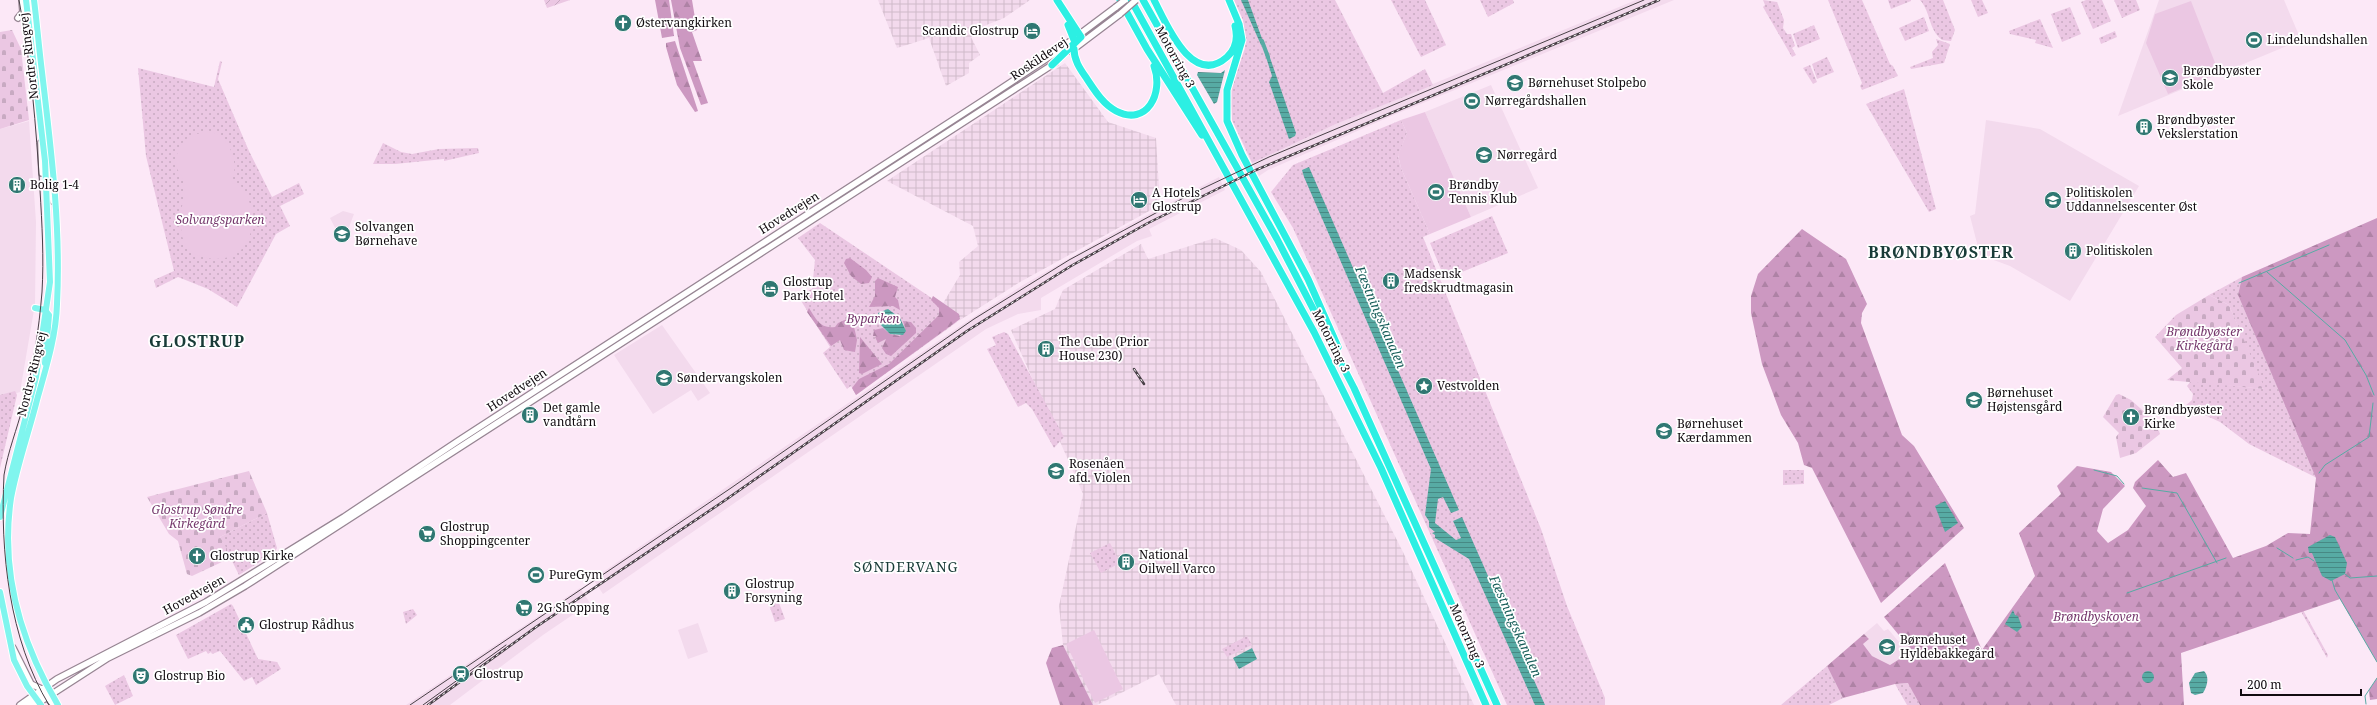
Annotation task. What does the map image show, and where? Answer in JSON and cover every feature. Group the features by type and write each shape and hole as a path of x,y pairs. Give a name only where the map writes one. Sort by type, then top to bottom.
{"highway":[{"path":"1052,0 1072,31 1074,40"},
{"path":"1052,65 1061,54 1079,40 1081,35 1057,0"},
{"path":"1120,0 1147,49 1198,130 1217,154"},
{"name":"Motorring 3","path":"1131,0 1291,287 1341,386 1381,468 1486,705"},
{"name":"Motorring 3","path":"1143,0 1277,239 1354,388 1497,705"},
{"path":"1154,0 1188,56 1194,62 1211,64 1227,57 1235,45 1235,28 1224,0"},
{"path":"1229,0 1239,24 1242,40 1227,90 1227,121 1242,155 1308,279 1354,388"},
{"path":"1074,49 1075,60 1098,95 1116,111 1133,114 1150,106 1158,92 1158,77 1147,49"}],"main road":[{"path":"18,18 23,12 22,0"},
{"name":"Nordre Ringvej","path":"0,516 36,377 47,311 50,282 43,173 42,128 26,0"},
{"name":"Nordre Ringvej","path":"34,0 55,207 57,306 52,347 11,498 7,546 9,580 16,613 29,651 46,692 58,705"},
{"name":"Roskildevej","path":"1018,78 1081,35 1125,0"},
{"name":"Roskildevej","path":"949,132 1052,65 1120,14 1136,0"},
{"path":"28,16 32,25 41,70"},
{"name":"Hovedvejen","path":"20,705 37,701 46,692 101,656 188,612 234,586 350,513 1018,78"},
{"name":"Hovedvejen","path":"37,701 46,692 108,658 200,613 239,590 949,132"},
{"path":"43,173 49,175 55,207"},
{"path":"43,376 50,322 47,311 36,308 44,302 49,251"},
{"path":"573,374 574,370 605,346"},
{"path":"0,592 8,634 18,668 37,701 28,705"},
{"path":"8,634 30,684 46,692 54,705"}],"shaded area":[{"path":"878,0 1030,0 1004,18 984,26 971,37 980,55 969,63 969,73 946,86 929,38 897,48"},
{"path":"1241,0 1248,0 1264,44 1261,45"},
{"path":"1636,0 1674,0 1396,114 1268,170 1259,176 1252,163 1336,124"},
{"name":"Brøndbyøster Skole","path":"2159,0 2284,0 2301,40 2118,116"},
{"path":"1268,52 1296,133 1295,136 1289,139 1269,82 1272,76 1265,54"},
{"path":"1065,63 1108,122 1156,138 1160,205 1020,282 957,322 942,305 960,275 959,262 978,246 973,226 887,181"},
{"path":"1225,70 1217,102 1214,104 1197,75 1198,72 1221,73"},
{"name":"Nørregård","path":"1491,85 1538,188 1471,217 1425,112"},
{"name":"Politiskolen Uddannelsescenter Øst","path":"1986,120 2040,129 2139,186 2070,301 2010,266 1980,255 1970,216 1975,214"},
{"path":"29,121 36,222 35,304 20,392 5,397 0,431 0,129"},
{"path":"1309,167 1459,510 1451,513 1443,497 1438,499 1435,523 1456,540 1461,538 1453,521 1462,517 1545,705 1535,705 1469,559 1435,538 1435,535 1432,533 1435,532 1429,527 1429,521 1425,515 1431,469 1304,177 1302,170"},
{"path":"1219,177 1225,190 1149,229 1152,236 1137,241 1041,298 1041,310 1018,314 986,329 603,594 593,579 963,324 1023,285 1117,231"},
{"name":"Solvangen Børnehave","path":"343,211 354,214 343,243 330,218"},
{"path":"1215,238 1241,250 1261,272 1403,552 1474,705 1176,705 1159,674 1097,705 1093,705 1063,645 1059,606 1083,494 1011,330 1055,309 1063,290 1141,244 1148,259"},
{"path":"888,309 900,318 906,331 903,335 890,334 880,324 878,313"},
{"name":"Søndervangskolen","path":"662,325 710,393 698,401 691,390 653,414 614,355"},
{"path":"1945,501 1958,523 1945,532 1935,506"},
{"path":"2330,535 2335,537 2347,563 2345,574 2331,581 2322,576 2312,553 2309,553 2308,547"},
{"path":"580,588 590,603 543,635 450,705 406,705"},
{"path":"2013,610 2015,615 2018,616 2022,627 2017,632 2005,624"},
{"path":"698,623 708,652 688,659 678,630"},
{"name":"Børnehuset Hyldebakkegård","path":"1877,623 1884,631 1888,629 1899,642 1904,639 1912,651 1890,665 1872,656 1863,644 1869,639 1864,634"},
{"path":"1252,648 1257,659 1239,669 1233,658"},
{"path":"2146,671 2150,671 2154,677 2150,683 2146,683 2142,679 2142,675"},
{"path":"2204,671 2207,676 2206,688 2203,693 2195,695 2191,693 2189,683 2195,673"}],"green space":[{"path":"544,0 570,0 547,8"},
{"path":"655,0 669,0 674,36 662,38"},
{"path":"671,0 692,0 697,30 692,32 702,61 693,61 708,103 701,105 680,48"},
{"path":"1234,0 1335,0 1383,93 1425,69 1433,85 1336,124 1252,163 1232,120 1230,91 1245,48 1243,20"},
{"path":"1391,0 1425,0 1446,45 1421,57"},
{"path":"1480,0 1513,0 1514,3 1488,17"},
{"path":"1763,0 1777,2 1784,20 1783,28 1787,34 1791,34 1795,46 1792,48 1796,55 1792,57 1763,7 1765,5"},
{"path":"1828,0 1862,0 1890,64 1893,66 1898,76 1862,90 1860,86 1862,83"},
{"path":"1888,0 1911,0 1911,1 1891,9"},
{"path":"1920,0 1943,0 1955,30 1951,41 1942,40 1937,36 1924,5"},
{"path":"1971,0 1982,0 1988,13 1978,17"},
{"path":"2086,0 2102,0 2111,21 2093,29 2081,2"},
{"path":"2114,0 2136,0 2140,10 2122,18"},
{"path":"2191,1 2219,73 2168,94 2146,43 2155,14"},
{"path":"2070,7 2081,34 2062,42 2051,14"},
{"path":"1924,17 1929,31 1905,41 1899,28"},
{"path":"2040,19 2053,48 2035,43 2036,40 2010,34 2009,31"},
{"path":"1814,25 1820,39 1798,48 1793,34"},
{"path":"12,30 21,49 29,120 0,129 0,32"},
{"path":"2115,31 2117,37 2101,44 2099,38"},
{"path":"1936,39 1950,44 1944,63 1911,69 1910,67 1933,58 1932,52 1938,45"},
{"path":"675,41 698,111 695,112 677,85 666,47 666,43"},
{"path":"1827,57 1834,72 1817,79 1812,64"},
{"name":"Solvangsparken","path":"220,61 222,62 218,79 249,151 272,197 299,183 304,194 280,206 290,226 276,234 237,307 208,289 178,277 156,288 154,280 174,271 146,156 138,68 214,87"},
{"path":"1810,65 1817,82 1813,84 1803,68"},
{"path":"1904,89 1936,209 1929,212 1866,104"},
{"name":"Brøndby Tennis Klub","path":"1425,112 1471,217 1430,234 1401,168 1398,155 1407,133 1401,120"},
{"name":"Vestvolden","path":"1401,120 1407,133 1398,156 1401,168 1430,234 1423,237 1541,529 1567,606 1605,698 1605,705 1507,705 1293,228 1271,192 1293,165"},
{"path":"212,132 219,135 229,146 234,160 234,176 231,183 239,184 244,191 251,208 252,218 250,236 246,244 240,251 233,255 218,259 201,257 188,248 184,242 181,229 181,219 182,206 185,196 183,179 175,163 180,148 186,139 197,134"},
{"path":"383,143 401,152 412,154 439,149 478,148 479,153 444,161 444,159 395,164 373,164"},
{"path":"1492,216 1508,253 1445,279 1430,243"},
{"name":"Brøndbyskoven","path":"2377,218 2377,662 2340,599 2181,653 2184,705 1920,705 1908,683 1895,684 1843,698 1827,666 1864,634 1869,639 1863,644 1872,656 1890,665 1912,651 1884,617 1945,563 1982,650 2035,576 2019,533 2061,494 2057,486 2077,466 2111,472 2125,486 2103,509 2097,531 2108,543 2128,530 2146,506 2133,488 2135,482 2158,460 2173,477 2186,473 2233,558 2266,546 2288,533 2310,534 2316,478 2238,295 2242,277"},
{"name":"Byparken","path":"820,223 942,305 957,322 856,395 851,386 847,389 823,353 830,347 798,296 812,289 815,260 798,238"},
{"path":"1802,229 1846,259 1867,304 1862,313 1861,323 1902,435 1914,446 1964,528 1881,603 1812,468 1804,465 1798,443 1781,415 1762,364 1751,313 1751,296 1758,274"},
{"path":"850,258 866,270 872,277 869,283 861,284 851,276 844,263 846,259"},
{"path":"2242,277 2238,295 2317,478 2249,444 2220,422 2185,406 2192,400 2193,394 2187,386 2191,381 2264,389 2229,305 2209,295"},
{"path":"878,278 898,287 895,297 898,300 900,310 893,306 869,307 875,296 875,281"},
{"name":"Brøndbyøster Kirkegård","path":"2209,295 2229,305 2265,389 2167,380 2182,368 2155,337 2176,315"},
{"path":"933,296 959,314 960,319 856,395 852,388 859,379 889,364 939,315 939,308 931,300"},
{"path":"809,308 822,325 830,327 835,327 838,323 849,318 853,322 857,340 855,352 844,350 840,340 831,346 807,312"},
{"path":"903,321 911,322 916,328 916,333 891,356 886,354 882,348 886,339 878,343 875,337 877,336 873,336 874,330 883,328 890,334 900,336 905,328"},
{"path":"1004,332 1008,334 1064,437 1054,448 1032,409 1026,403 1018,407 987,349 996,345 992,337"},
{"path":"860,337 882,364 862,374 859,373"},
{"path":"15,391 17,395 0,468 0,395"},
{"path":"2119,394 2131,400 2150,417 2148,419 2160,434 2136,453 2120,458 2116,437 2119,433 2103,417 2116,395"},
{"path":"1783,470 1804,470 1804,484 1783,485"},
{"name":"Glostrup Søndre Kirkegård","path":"249,471 267,513 220,537 227,549 227,559 192,576 187,574 178,541 169,534 147,497"},
{"path":"267,513 277,548 275,552 239,575 220,537"},
{"path":"1110,543 1120,563 1101,573 1090,553"},
{"path":"2285,583 2288,583 2328,655 2327,658"},
{"path":"776,595 785,619 775,622 767,599"},
{"path":"231,604 258,659 277,662 281,669 256,685 252,677 244,681 220,651 212,654 211,652 208,654 206,651 188,659 176,635"},
{"path":"413,609 417,615 406,624 403,612"},
{"path":"1094,630 1123,689 1095,703 1066,644"},
{"path":"1247,636 1252,645 1227,657 1222,649"},
{"path":"1063,645 1093,705 1060,705 1046,663 1052,648"},
{"path":"1827,666 1843,698 1829,705 1781,705"},
{"path":"124,675 133,696 115,705 105,686"},
{"path":"2377,678 2377,699 2370,700 2369,690"},
{"path":"1909,683 1920,705 1907,705 1895,684"}],"waterway":[{"name":"Fæstningskanalen","path":"1262,41 1268,57"},
{"path":"2239,283 2329,245"},
{"path":"2267,272 2345,340 2366,375 2374,395"},
{"path":"2319,473 2325,465 2369,437 2373,403"},
{"path":"2094,470 2117,476 2124,484"},
{"path":"2142,488 2177,493 2217,563"},
{"path":"2277,548 2293,558"},
{"path":"2296,560 2308,557 2314,561"},
{"path":"2127,593 2226,558"},
{"path":"2345,574 2350,578 2377,576"},
{"path":"2332,580 2335,590 2377,662"},
{"path":"2366,704 2365,696 2377,678"}],"tram line":[{"path":"19,0 27,47 35,118 43,254 43,279 33,363 27,392 4,475 4,534 6,564 16,624 35,679 49,705"},
{"path":"410,705 731,488 974,319 1069,260 1189,195 1269,157 1644,0"},
{"path":"423,705 506,645"}],"railway":[{"path":"428,705 536,627 724,501 967,331 1071,266 1148,223 1256,170 1659,0"},
{"path":"1134,369 1144,384"}],"place":[{"name":"Østervangkirken","path":"623,23"},
{"name":"Scandic Glostrup","path":"1032,31"},
{"name":"Lindelundshallen","path":"2254,40"},
{"name":"Brøndbyøster Skole","path":"2170,78"},
{"name":"Børnehuset Stolpebo","path":"1515,83"},
{"name":"Nørregårdshallen","path":"1472,101"},
{"name":"Brøndbyøster Vekslerstation","path":"2144,127"},
{"name":"Nørregård","path":"1484,155"},
{"name":"Bolig 1-4","path":"17,185"},
{"name":"Brøndby Tennis Klub","path":"1436,192"},
{"name":"A Hotels Glostrup","path":"1139,200"},
{"name":"Politiskolen Uddannelsescenter Øst","path":"2053,200"},
{"name":"Solvangen Børnehave","path":"342,234"},
{"name":"Politiskolen","path":"2073,251"},
{"name":"Madsensk fredskrudtmagasin","path":"1391,281"},
{"name":"Glostrup Park Hotel","path":"770,289"},
{"name":"The Cube (Prior House 230)","path":"1046,349"},
{"name":"Søndervangskolen","path":"664,378"},
{"name":"Vestvolden","path":"1424,386"},
{"name":"Børnehuset Højstensgård","path":"1974,400"},
{"name":"Det gamle vandtårn","path":"530,415"},
{"name":"Brøndbyøster Kirke","path":"2131,417"},
{"name":"Børnehuset Kærdammen","path":"1664,431"},
{"name":"Rosenåen afd. Violen","path":"1056,471"},
{"name":"Glostrup Shoppingcenter","path":"427,534"},
{"name":"Glostrup Kirke","path":"197,556"},
{"name":"National Oilwell Varco","path":"1126,562"},
{"name":"PureGym","path":"536,575"},
{"name":"Glostrup Forsyning","path":"732,591"},
{"name":"2G Shopping","path":"524,608"},
{"name":"Glostrup Rådhus","path":"246,625"},
{"name":"Børnehuset Hyldebakkegård","path":"1887,647"},
{"name":"Glostrup","path":"461,674"},
{"name":"Glostrup Bio","path":"141,676"}],"district":[{"name":"BRØNDBYØSTER","path":"1941,252"},
{"name":"GLOSTRUP","path":"197,341"},
{"name":"SØNDERVANG","path":"906,567"}]}
